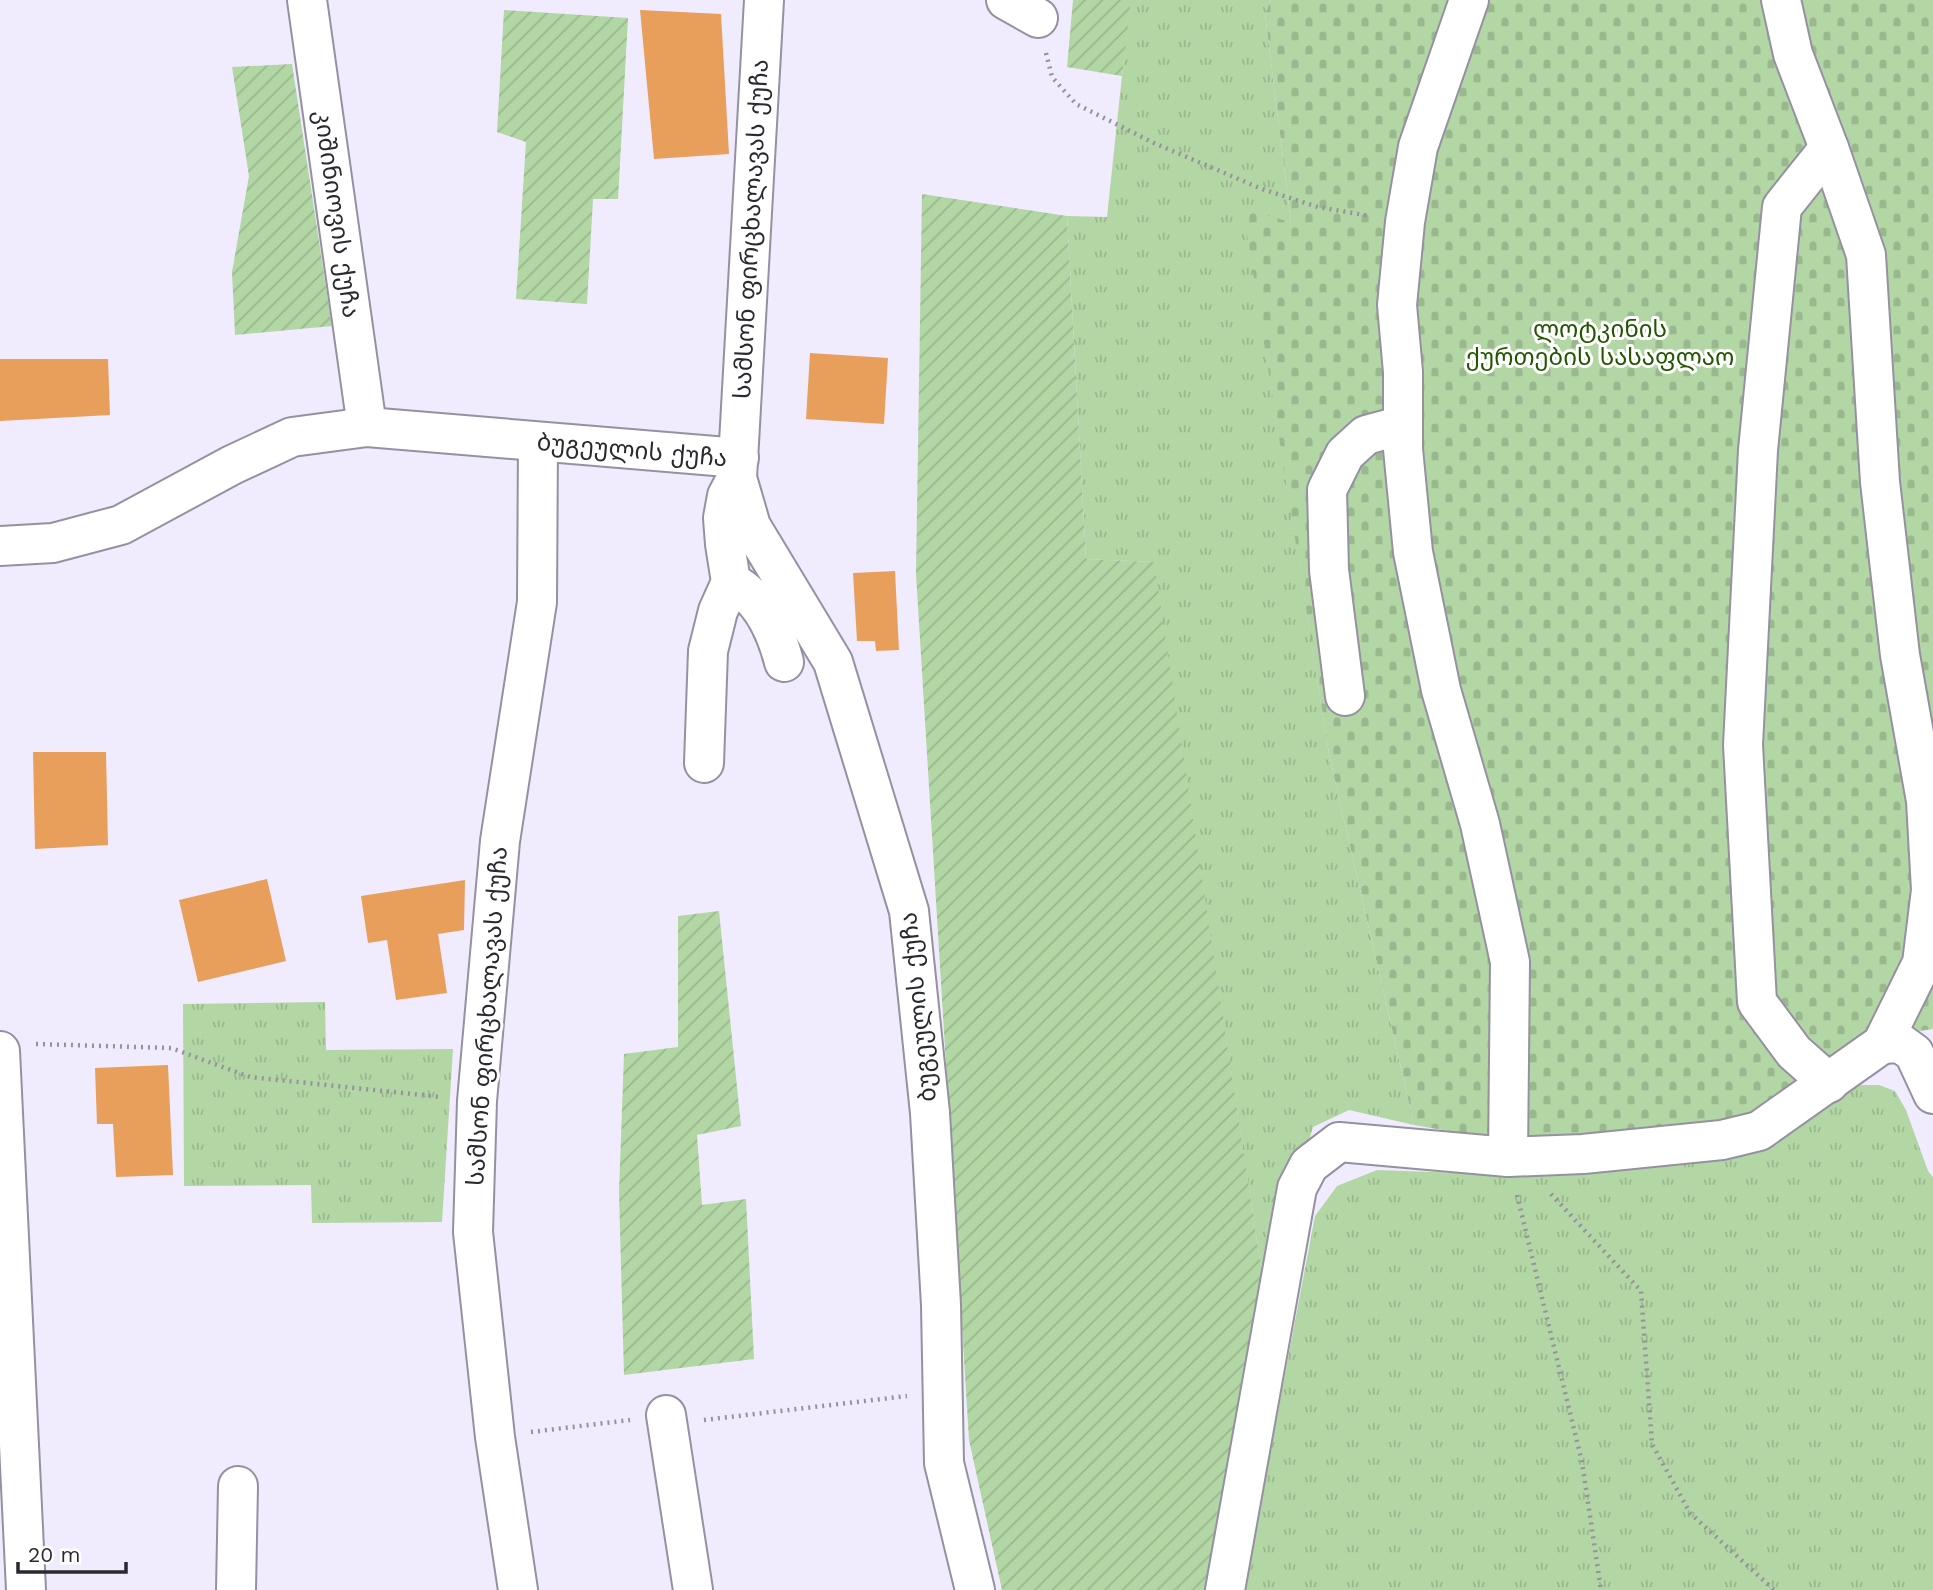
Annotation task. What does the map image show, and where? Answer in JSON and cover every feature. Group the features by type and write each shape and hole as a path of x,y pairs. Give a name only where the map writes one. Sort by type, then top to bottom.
{"street":[{"name":"კიშინიოვის ქუჩა","path":"307,0 367,427"},
{"name":"სამსონ ფირცხალავას ქუჩა","path":"738,468 764,0"},
{"path":"1469,0 1418,147 1405,222 1397,305 1403,372 1403,449 1412,552 1441,690 1480,824 1510,962 1508,1157"},
{"path":"1225,1590 1297,1188 1309,1165 1339,1142 1508,1157 1583,1154 1722,1140 1759,1131 1882,1044 1922,963 1931,890 1926,801 1900,655 1880,482 1866,255 1793,54 1781,0"},
{"path":"1829,148 1783,207 1758,450 1743,745 1757,1002 1794,1052 1829,1083"},
{"path":"1345,696 1329,570 1327,490 1346,454 1366,435 1403,425"},
{"name":"ბუგეულის ქუჩა","path":"0,546 54,543 121,525 232,465 292,437 367,427 538,442 738,468 751,526 833,662 909,911 930,1113 941,1305 944,1463 975,1590"},
{"name":"სამსონ ფირცხალავას ქუჩა","path":"519,1590 495,1437 473,1232 477,1101 500,841 537,602 538,442"},
{"path":"705,762 709,651 718,611 731,582 723,518 727,496 738,468"},
{"path":"731,582 743,588 769,621 784,662"},
{"path":"1882,1044 1900,1043 1914,1053 1933,1094"},
{"path":"13,1047 26,1590"},
{"path":"666,1415 694,1590"},
{"path":"236,1590 238,1486"}],"path":[{"path":"1022,9 1052,76 1076,104 1154,144 1262,189 1318,206 1405,222"},
{"path":"13,1047 171,1048 250,1077 477,1101"},
{"path":"1508,1157 1581,1462 1601,1590"},
{"path":"1508,1157 1559,1202 1641,1291 1652,1444 1690,1513 1774,1590"},
{"path":"495,1437 666,1415 698,1421 943,1392"}],"green space":[{"path":"1073,0 1131,0 1122,76 1067,67"},
{"path":"1130,0 1271,0 1265,14 1291,222 1244,210 1329,754 1414,1125 1349,1110 1313,1127 1265,1293 1153,562 1086,559 1067,216 1107,217"},
{"name":"ლოტკინის ქურთების სასაფლაო","path":"1271,0 1933,0 1933,1029 1860,1040 1753,1114 1688,1128 1522,1144 1414,1125 1329,754 1243,209 1291,222 1265,14"},
{"path":"504,10 628,18 618,199 593,199 587,304 516,299 526,142 497,132"},
{"path":"292,64 332,326 235,335 232,272 249,176 232,67"},
{"path":"922,194 1067,216 1086,559 1154,562 1265,1293 1207,1590 1002,1590 969,1440 916,574"},
{"path":"719,911 741,1126 697,1135 702,1205 746,1199 754,1359 624,1375 619,1193 624,1054 678,1047 678,916"},
{"path":"325,1002 326,1050 453,1049 442,1222 312,1223 311,1185 184,1186 183,1004"},
{"path":"1847,1085 1879,1085 1895,1091 1906,1110 1928,1171 1933,1177 1933,1590 1244,1590 1315,1216 1337,1186 1377,1170 1491,1174"}],"building":[{"path":"640,10 721,14 729,154 654,159"},
{"path":"810,353 888,358 884,424 806,419"},
{"path":"0,359 108,359 110,415 0,421"},
{"path":"895,571 899,650 876,651 875,641 857,641 853,573"},
{"path":"33,752 106,752 108,845 35,849"},
{"path":"267,879 286,961 198,982 179,900"},
{"path":"465,880 464,930 438,934 447,993 396,1000 387,940 368,943 361,896"},
{"path":"168,1065 173,1175 116,1177 113,1124 97,1124 95,1068"}]}
